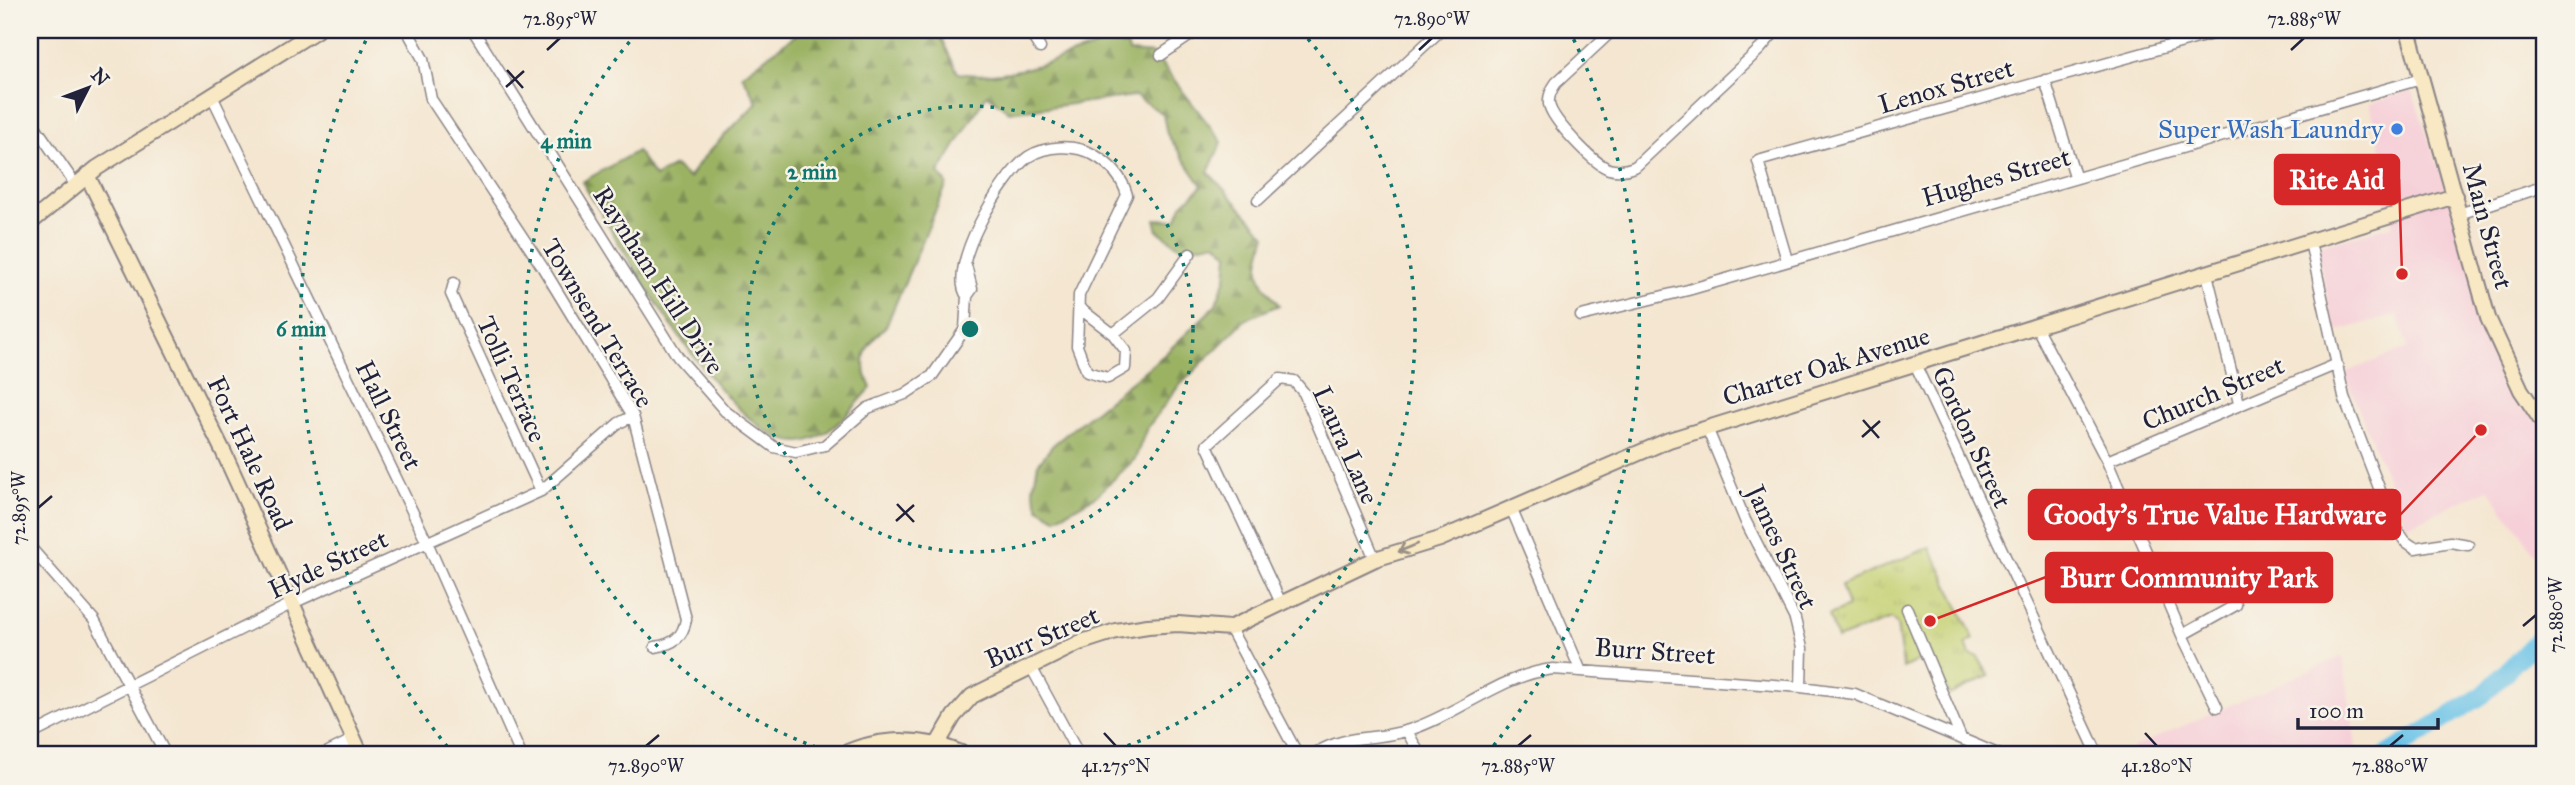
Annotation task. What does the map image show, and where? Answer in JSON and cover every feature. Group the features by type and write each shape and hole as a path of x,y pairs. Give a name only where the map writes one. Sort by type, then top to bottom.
{"street":[{"path":"30,223 87,175 212,96 296,36 317,30"},
{"name":"Townsend Terrace","path":"407,30 423,59 431,99 543,268 633,416 686,619 685,629 677,639 655,647"},
{"name":"Raynham Hill Drive","path":"473,30 678,357 725,411 774,447 796,452 825,445 868,408 920,385 948,356 965,329 967,296 961,288 961,273 966,265 971,239 1014,171 1027,158 1047,149 1088,151 1112,168 1124,185 1127,195 1079,295 1079,307 1079,356 1082,366 1093,376 1108,378 1120,373 1128,363 1126,351 1113,334 1079,307"},
{"path":"1028,30 1040,48"},
{"path":"1161,55 1198,30"},
{"path":"1258,200 1441,30"},
{"path":"1613,30 1556,83 1551,91 1549,104 1558,121 1599,164 1618,171 1636,166 1760,49 1776,30"},
{"name":"Lenox Street","path":"1787,260 1758,161 2226,30"},
{"name":"Main Street","path":"2407,30 2479,290 2498,342 2521,390 2545,426"},
{"name":"Hughes Street","path":"1581,316 1688,290 2075,176 2421,79"},
{"path":"2045,80 2075,176"},
{"name":"Hall Street","path":"212,96 427,542 520,755"},
{"path":"30,119 75,184"},
{"name":"Fort Hale Road","path":"87,175 189,379 361,755"},
{"path":"2459,214 2545,186"},
{"name":"Charter Oak Avenue","path":"1230,628 1375,559 1440,538 1669,440 2037,328 2455,196"},
{"path":"2310,242 2343,397 2398,533 2415,548 2450,542 2468,545"},
{"path":"1113,334 1164,292 1190,254"},
{"path":"2207,274 2239,403"},
{"name":"Tolli Terrace","path":"454,283 450,294 541,491"},
{"path":"2037,328 2107,461 2182,635 2217,707"},
{"name":"Gordon Street","path":"1914,365 2098,755"},
{"name":"Church Street","path":"2107,461 2239,403 2335,365"},
{"name":"Laura Lane","path":"1281,603 1207,445 1280,379 1294,381 1304,393 1375,559"},
{"name":"Hyde Street","path":"30,734 293,603 541,491 619,423 633,416"},
{"name":"James Street","path":"1707,428 1745,520 1795,619 1802,648 1801,687"},
{"path":"1511,508 1580,669"},
{"path":"30,547 94,620 131,684 166,755"},
{"path":"2182,635 2236,605"},
{"path":"1907,609 1961,738"},
{"name":"Burr Street","path":"938,743 954,716 972,696 1030,664 1079,643 1116,631 1178,624 1230,628"},
{"path":"1230,628 1298,755"},
{"path":"1030,664 1079,755"},
{"name":"Burr Street","path":"1312,755 1343,739 1407,730 1441,717 1517,677 1543,670 1580,669 1855,694 2000,755"},
{"path":"1407,730 1420,755"},
{"path":"322,755 354,739"},
{"path":"841,755 883,742 938,743 966,755"}],"shaded area":[{"path":"2412,90 2521,411 2545,388 2545,568 2489,489 2407,526 2344,373 2408,348 2397,314 2334,332 2317,246 2393,225 2375,163 2384,159 2369,104"},
{"path":"2343,656 2357,755 2134,755 2132,748"}],"green space":[{"path":"802,30 937,30 958,73 976,75 1013,71 1050,62 1103,44 1106,30 1123,30 1129,52 1154,54 1222,142 1208,172 1266,235 1259,273 1265,287 1279,305 1246,319 1178,387 1146,430 1135,459 1096,496 1056,518 1039,508 1033,489 1038,464 1053,445 1164,355 1215,306 1226,278 1228,254 1216,242 1183,249 1158,231 1155,219 1176,220 1182,205 1202,186 1167,134 1163,114 1135,96 1009,112 987,94 939,173 947,184 886,326 872,341 865,354 865,369 871,388 840,422 811,440 800,442 772,434 741,411 709,376 648,290 582,182 637,151 655,177 674,166 689,178 711,149 757,102 742,75"},
{"path":"1930,547 1974,639 1966,644 1970,655 1978,657 1989,676 1949,695 1929,655 1903,668 1897,624 1891,619 1837,639 1829,615 1848,607 1841,585"}],"waterway":[{"path":"2387,755 2483,695 2545,632"}],"place":[{"name":"Super Wash Laundry","path":"2397,129"},
{"name":"Rite Aid","path":"2402,274"},
{"name":"Goody's True Value Hardware","path":"2481,430"},
{"name":"Burr Community Park","path":"1930,621"}]}
